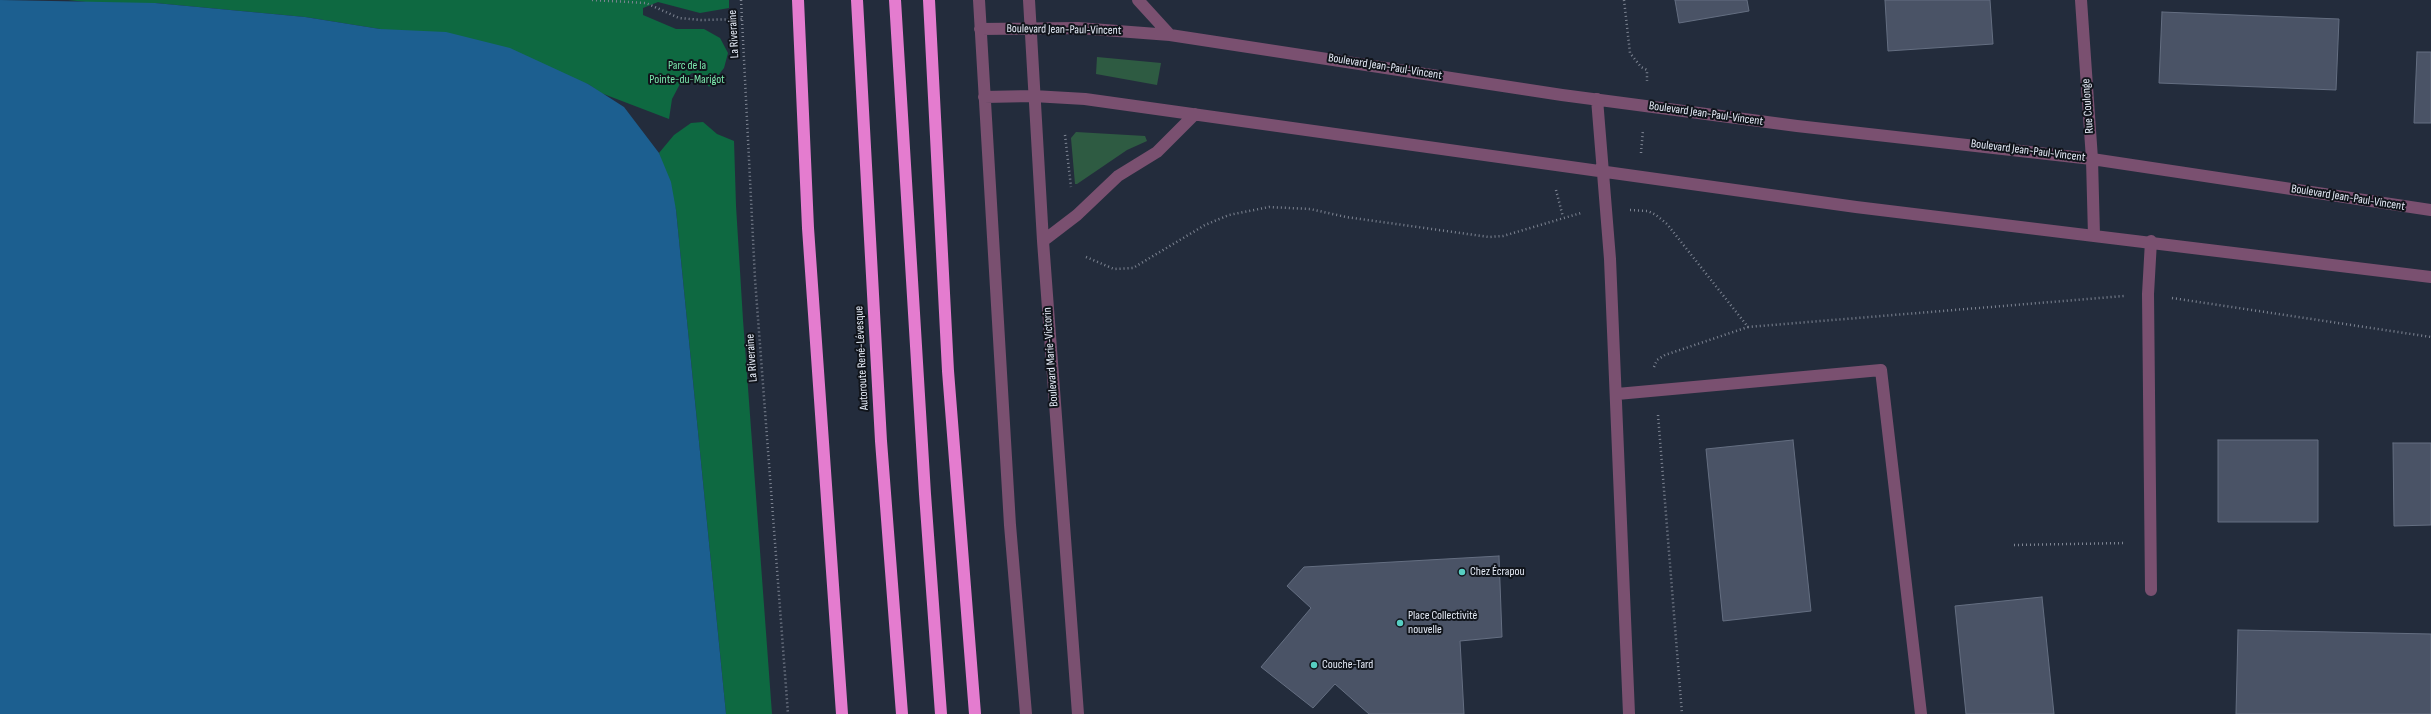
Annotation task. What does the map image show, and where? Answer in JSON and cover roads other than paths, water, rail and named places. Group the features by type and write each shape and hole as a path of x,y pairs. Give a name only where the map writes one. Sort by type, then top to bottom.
{"highway":[{"path":"798,0 808,228 842,714"},
{"name":"Autoroute René-Lévesque","path":"857,0 881,434 902,714"},
{"path":"895,0 921,447 941,714"},
{"path":"929,0 948,372 975,714"}],"street":[{"path":"979,0 1010,525 1026,714"},
{"name":"Boulevard Marie-Victorin","path":"1029,0 1033,96 1078,714"},
{"path":"1138,0 1170,35"},
{"name":"Rue Coulonge","path":"2081,0 2092,158 2094,236"},
{"name":"Boulevard Jean-Paul-Vincent","path":"980,29 1078,28 1170,35 1645,106 1797,126 2092,158 2431,210"},
{"path":"984,97 1033,96 1084,99 1639,178 2431,277"},
{"path":"1597,99 1610,259 1617,394 1629,714"},
{"path":"1043,241 1076,214 1118,176 1157,152 1196,114"},
{"path":"2151,241 2148,294 2151,590"},
{"path":"1617,394 1881,370 1921,714"}],"water":[{"path":"0,0 155,3 305,17 380,29 446,32 510,48 588,84 624,107 659,153 671,182 676,210 726,714 0,714"}],"place":[{"name":"Chez Écrapou","path":"1462,572"},
{"name":"Place Collectivité nouvelle","path":"1400,623"},
{"name":"Couche-Tard","path":"1314,665"}],"park label":[{"name":"Parc de la Pointe-du-Marigot","path":"687,73"}]}
